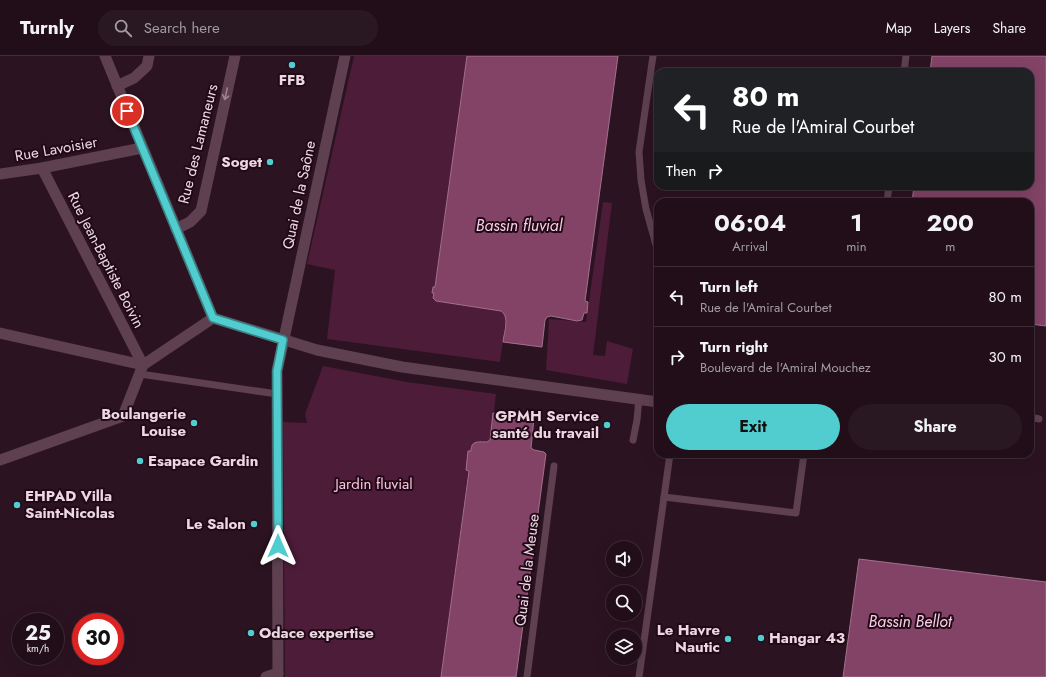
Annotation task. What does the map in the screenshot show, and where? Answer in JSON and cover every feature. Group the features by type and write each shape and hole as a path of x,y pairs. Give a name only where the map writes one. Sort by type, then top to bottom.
{"street":[{"path":"105,56 213,318"},
{"path":"117,86 134,78 146,66 149,56"},
{"name":"Rue des Lamaneurs","path":"176,228 190,222 201,210 235,56"},
{"name":"Quai de la Saône","path":"278,675 277,371 345,56"},
{"name":"Rue Lavoisier","path":"0,174 42,168 142,148"},
{"name":"Rue Jean-Baptiste Boivin","path":"42,168 142,370"},
{"path":"213,318 317,350 402,367 654,401"},
{"path":"0,460 124,416 142,370 213,318"},
{"path":"0,333 142,370"},
{"path":"266,677 278,675"}],"lane":[{"path":"653,56 639,152 643,194 654,237"},
{"path":"904,68 906,56"},
{"path":"142,370 277,394"},
{"path":"633,440 638,420 639,398"},
{"path":"1034,418 1039,419"},
{"path":"639,677 669,458"},
{"path":"664,497 796,513 803,458"},
{"name":"Quai de la Meuse","path":"527,677 554,466"}],"green space":[{"path":"354,56 467,56 434,293 504,313 506,318 500,362 327,339 335,270 307,264"},
{"path":"603,202 612,203 593,355 605,356 607,341 633,349 627,384 546,370 549,319 586,322"},
{"name":"Jardin fluvial","path":"323,366 407,382 496,394 491,438 487,442 479,441 471,451 441,677 285,677 283,422 307,423 305,414"}],"water":[{"name":"Bassin fluvial","path":"467,56 618,56 585,301 588,302 587,313 584,313 582,320 577,321 551,316 547,317 545,320 542,347 503,342 506,321 504,314 501,311 436,301 433,298 434,293 432,293 433,287 435,287"},
{"path":"932,56 1046,56 1046,326 1034,324 1034,198 912,198 914,190 1034,190 1034,68 930,68"},
{"path":"493,413 534,418 531,448 546,454 516,677 441,677 469,471 466,470 468,451 471,451 472,445 476,442 487,442 490,440"},
{"name":"Bassin Bellot","path":"859,559 1046,582 1046,677 843,677"}],"place":[{"name":"FFB","path":"292,65"},
{"name":"Soget","path":"270,162"},
{"name":"Boulangerie Louise","path":"194,423"},
{"name":"GPMH Service santé du travail","path":"607,425"},
{"name":"Esapace Gardin","path":"140,461"},
{"name":"EHPAD Villa Saint-Nicolas","path":"17,505"},
{"name":"Le Salon","path":"254,524"},
{"name":"Odace expertise","path":"251,633"},
{"name":"Hangar 43","path":"761,638"},
{"name":"Le Havre Nautic","path":"728,639"}],"route":[{"path":"127,111 213,318 283,340 277,371 278,546"}]}
